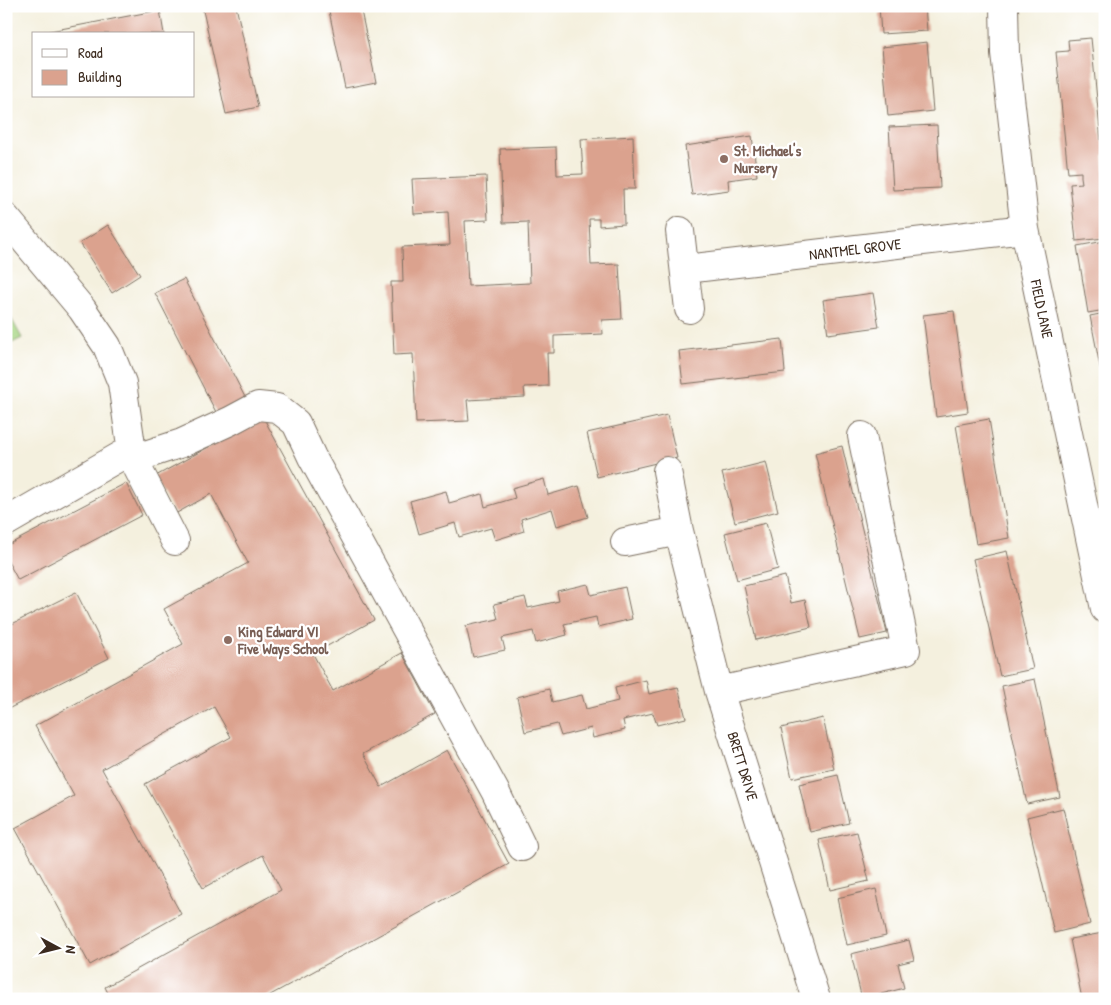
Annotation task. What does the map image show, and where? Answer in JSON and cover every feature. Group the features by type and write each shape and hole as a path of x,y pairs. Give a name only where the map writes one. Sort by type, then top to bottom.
{"street":[{"name":"FIELD LANE","path":"1004,6 1005,53 1025,229 1105,608"},
{"path":"6,218 82,309 107,346 122,383 132,455 175,541"},
{"name":"NANTMEL GROVE","path":"686,269 1025,229"},
{"path":"680,231 686,269 689,309"},
{"path":"6,522 132,455 182,443 258,406 277,408 296,423 312,456 495,791 522,847"},
{"path":"719,691 906,650 862,436"},
{"name":"BRETT DRIVE","path":"667,472 679,531 719,691 816,999"},
{"path":"625,542 679,531"}],"green space":[{"path":"6,309 22,338 6,346"}],"building":[{"path":"202,6 236,6 258,107 226,114"},
{"path":"328,6 360,6 376,82 345,88"},
{"path":"879,6 925,6 927,31 881,34"},
{"path":"160,10 164,32 45,32"},
{"path":"1091,38 1101,141 1105,141 1105,155 1103,155 1105,238 1076,241 1070,184 1082,183 1081,172 1068,173 1056,52 1069,51 1068,40"},
{"path":"927,42 933,111 888,116 882,47"},
{"path":"937,125 940,188 893,190 889,127"},
{"path":"633,136 635,189 623,189 624,224 599,226 599,219 589,219 591,265 619,264 622,319 602,320 603,334 554,336 554,353 547,353 548,386 524,387 525,397 467,400 469,421 416,423 413,354 394,355 391,282 403,282 402,247 450,245 448,212 414,214 412,179 486,176 488,220 465,221 468,286 530,283 528,222 503,223 500,149 556,147 557,175 583,174 581,139"},
{"path":"752,136 757,176 728,180 729,190 692,195 685,146"},
{"path":"108,225 140,275 112,293 80,243"},
{"path":"1105,241 1105,310 1088,313 1077,246"},
{"path":"184,279 247,401 218,416 155,293"},
{"path":"873,293 879,327 828,334 823,300"},
{"path":"954,311 968,412 936,417 923,315"},
{"path":"1105,313 1105,387 1104,387 1090,316"},
{"path":"782,339 785,372 683,384 679,351"},
{"path":"667,415 677,458 597,477 587,433"},
{"path":"263,417 374,620 313,654 333,691 402,653 435,714 363,754 381,787 447,750 509,864 263,999 111,999 105,987 281,890 263,855 203,888 145,784 231,737 214,707 102,769 181,914 90,965 15,828 74,796 35,726 183,644 164,609 248,563 211,494 175,514 154,477"},
{"path":"989,419 1009,538 976,544 956,425"},
{"path":"842,446 887,633 860,639 815,453"},
{"path":"766,462 778,511 735,522 722,473"},
{"path":"544,479 548,495 579,486 588,517 557,526 552,509 521,519 524,531 495,540 491,528 459,537 455,523 419,534 410,501 446,491 449,503 482,494 485,507 515,498 512,488"},
{"path":"126,483 142,515 18,580 6,558 6,546"},
{"path":"766,523 778,569 737,580 725,533"},
{"path":"1007,551 1033,669 1000,676 973,559"},
{"path":"785,576 791,603 805,600 811,627 756,640 744,586"},
{"path":"588,584 591,595 625,587 632,619 598,627 596,617 564,624 567,635 536,643 533,631 502,638 505,650 473,657 466,626 498,619 494,604 525,597 528,608 559,601 557,591"},
{"path":"76,592 109,658 6,710 6,627"},
{"path":"1035,679 1060,797 1027,804 1002,686"},
{"path":"646,680 649,694 678,687 686,718 657,725 653,713 623,720 625,730 593,738 591,728 561,736 557,724 525,732 517,697 549,689 552,702 582,695 586,709 618,701 615,688"},
{"path":"823,718 834,769 792,778 781,728"},
{"path":"838,775 849,823 810,832 799,784"},
{"path":"1063,808 1090,924 1054,933 1027,817"},
{"path":"857,832 869,881 830,890 819,840"},
{"path":"876,889 886,936 847,945 837,898"},
{"path":"1103,933 1105,942 1105,995 1082,999 1070,939"},
{"path":"909,940 914,960 898,964 904,988 862,999 851,954"}],"place":[{"name":"St. Michael's Nursery","path":"724,159"},
{"name":"King Edward VI Five Ways School","path":"228,640"}]}
